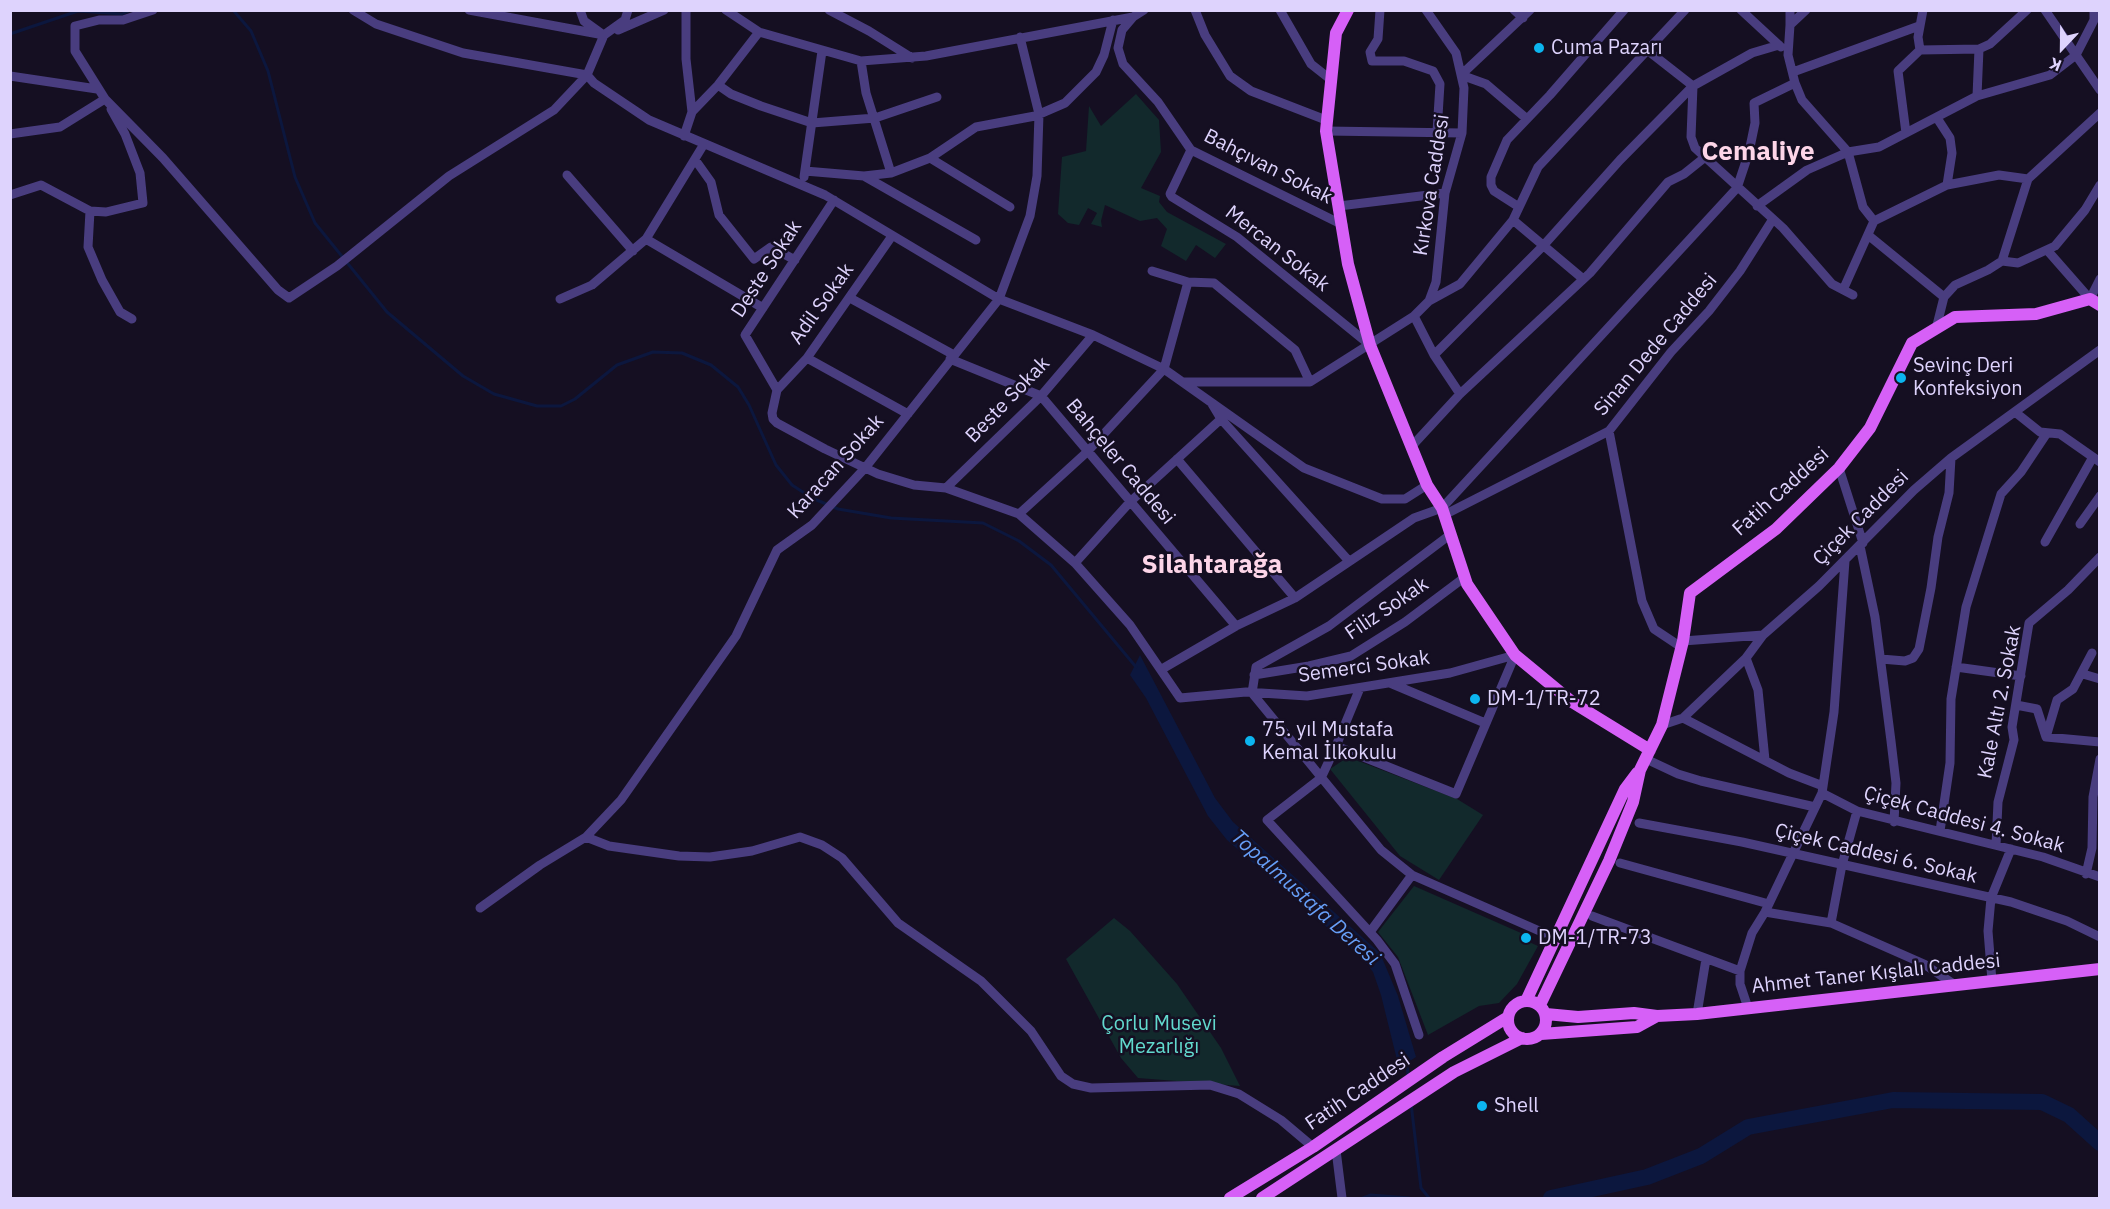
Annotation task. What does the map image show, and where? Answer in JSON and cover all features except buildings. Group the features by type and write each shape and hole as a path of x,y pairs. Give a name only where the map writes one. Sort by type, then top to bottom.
{"main road":[{"path":"1347,11 1336,33 1326,126 1348,264 1370,345 1427,485 1443,512 1465,577 1515,655 1645,760"},
{"name":"Fatih Caddesi","path":"1526,1001 1625,789 1645,760 1662,725 1682,644 1690,593 1776,529 1839,468 1870,428 1912,343 1937,325 1955,316 2036,314 2095,302"},
{"name":"Fatih Caddesi","path":"1543,1010 1633,802 1645,760"},
{"name":"Ahmet Taner Kışlalı Caddesi","path":"1657,1017 2100,969"},
{"path":"1488,1028 1536,981"},
{"path":"1526,1001 1543,1010 1578,1017 1634,1013 1657,1017 1637,1027 1542,1034 1530,1039 1522,1038 1509,1027 1509,1017 1516,1004 1526,1001"},
{"path":"1542,1034 1547,1023 1543,1010"},
{"name":"Fatih Caddesi","path":"1230,1198 1313,1147 1443,1057 1509,1017"},
{"name":"Fatih Caddesi","path":"1262,1198 1454,1072 1522,1038"}],"street":[{"path":"153,10 123,20 99,20 75,26 75,51 105,99 163,158 278,290 289,298 337,266 449,176 554,110 587,75 604,35 625,20 628,10"},
{"path":"352,10 376,24 464,53 587,75 594,83 649,120 802,184 834,200 999,299 1093,335 1164,369 1304,468 1346,487 1382,499 1405,499 1427,485"},
{"path":"469,10 604,35 664,10"},
{"path":"580,10 584,21 604,35"},
{"path":"684,136 692,112 686,59 686,10"},
{"path":"726,10 759,32 861,61 912,58 1133,17 1144,10"},
{"path":"829,10 869,31 912,58"},
{"path":"1195,10 1204,35 1230,76 1251,91 1326,126 1462,133"},
{"path":"1280,10 1311,64 1330,79"},
{"path":"1380,10 1378,39 1370,52 1372,61 1404,61 1433,71 1440,84 1437,132"},
{"name":"Kırkova Caddesi","path":"1310,382 1414,316 1429,301 1436,282 1445,193 1462,133 1464,88 1456,53 1426,10"},
{"path":"1514,10 1526,14 1461,75 1486,84 1527,119"},
{"path":"1519,207 1494,191 1491,177 1507,140 1624,10"},
{"path":"1429,301 1460,284 1513,220 1538,167 1685,10"},
{"path":"1741,10 1788,56"},
{"path":"1790,10 1788,56 1795,83 1802,100 1848,152 1863,207 1874,221"},
{"path":"1790,25 1806,10"},
{"path":"1920,50 1919,26 1923,10"},
{"path":"1906,133 1898,71 1920,50 1979,50 1990,44 2027,10"},
{"path":"2048,12 2100,90"},
{"name":"Bahçıvan Sokak","path":"1133,17 1122,30 1118,48 1123,64 1158,102 1191,150 1343,225"},
{"path":"1757,206 1808,170 1848,152 1879,147 1977,96 2050,75 2076,55 2096,17"},
{"path":"805,171 864,176 891,172 930,158 976,127 1039,114 1065,104 1096,72 1104,54 1113,20"},
{"path":"1793,72 1919,26"},
{"path":"692,112 718,85 759,32"},
{"name":"Karacan Sokak","path":"480,908 540,865 585,837 621,800 736,636 777,550 823,514 865,468 999,299 1030,216 1037,176 1039,114 1020,37"},
{"path":"1434,355 1543,246 1620,160 1693,86 1752,53 1779,45"},
{"path":"1647,50 1693,86"},
{"path":"1977,96 1979,50"},
{"path":"802,184 822,51"},
{"path":"861,61 866,93 891,172"},
{"path":"10,76 97,89"},
{"path":"1443,512 1737,188 1749,152 1755,123 1754,103 1795,83"},
{"path":"718,85 731,94 812,123 875,118 937,97"},
{"path":"1693,86 1691,137 1695,148 1773,219 1832,284 1852,295"},
{"path":"10,134 60,127 105,99"},
{"path":"10,195 41,185 90,211 106,212 144,203 140,173 125,134 105,99"},
{"path":"1937,325 1944,297 1955,285 2002,261 2028,179 2100,113"},
{"path":"1938,118 1950,138 1952,153 1947,185"},
{"path":"560,299 592,285 646,238 704,144"},
{"name":"Mercan Sokak","path":"1191,150 1170,194 1172,197 1237,237 1370,345"},
{"path":"930,158 1010,207"},
{"path":"1412,446 1460,394 1582,278 1668,182 1684,174 1704,158"},
{"path":"696,160 711,182 719,215 754,259 771,247 795,260"},
{"path":"567,175 633,251"},
{"path":"1843,290 1874,221 1947,185 1999,175 2028,179"},
{"path":"864,176 976,240"},
{"path":"2002,261 2018,263 2047,250 2071,228 2100,184"},
{"path":"1339,206 1445,193"},
{"name":"Deste Sokak","path":"777,390 746,335 834,200"},
{"path":"90,211 88,247 120,312 132,319"},
{"name":"Sinan Dede Caddesi","path":"1161,669 1236,626 1295,598 1348,560 1414,518 1443,512 1609,431 1671,352 1709,311 1740,271 1773,219"},
{"path":"1513,220 1582,278"},
{"path":"1868,235 1944,297"},
{"name":"Adil Sokak","path":"777,390 807,358 892,236"},
{"path":"646,238 763,308"},
{"path":"2047,250 2095,302"},
{"path":"1152,271 1188,282 1214,283 1258,316 1295,350 1310,382 1183,382"},
{"path":"2095,302 2100,279"},
{"path":"1019,514 1087,452 1164,369 1188,282"},
{"name":"Bahçeler Caddesi","path":"850,298 952,357 1041,396 1236,626"},
{"path":"1414,316 1434,355 1460,394"},
{"name":"Beste Sokak","path":"946,488 1041,396 1093,335"},
{"name":"Çiçek Caddesi","path":"1662,725 1683,718 1746,658 1763,635 1845,561 1914,490 1951,458 2100,350"},
{"path":"807,358 908,414"},
{"path":"777,390 772,413 777,423 865,468 896,481 946,488 1019,514 1075,563 1130,625 1161,669"},
{"path":"1209,400 1221,418 1348,560"},
{"path":"2015,412 2040,432 2060,434 2096,460 2045,542"},
{"path":"1075,563 1130,502 1221,418"},
{"path":"1609,431 1642,601 1654,629 1682,644 1763,635"},
{"path":"1940,831 1950,763 1950,716 1966,607 2001,494 2021,472 2047,433"},
{"path":"1881,659 1905,661 1913,658 1919,649 1938,537 1949,493 1951,458"},
{"path":"1177,459 1295,598"},
{"path":"1839,468 1861,545 1875,617 1896,783 1894,822"},
{"path":"2080,524 2100,496"},
{"path":"1450,534 1329,626 1256,667 1252,693 1381,850 1412,875 1544,933"},
{"name":"Kale Altı 2. Sokak","path":"1996,845 1998,802 2014,740 2012,727 2029,623 2068,590 2100,557"},
{"path":"1748,1008 1740,984 1740,970 1752,933 1767,908 1822,789 1834,712 1845,561"},
{"name":"Filiz Sokak","path":"1254,675 1351,656 1405,622 1465,577"},
{"path":"2046,736 2057,700 2073,689 2083,674 2092,653"},
{"path":"1336,746 1456,794 1515,655"},
{"name":"Semerci Sokak","path":"1161,669 1180,698 1252,693 1307,696 1450,674 1515,655"},
{"path":"1746,658 1758,690 1765,760"},
{"path":"1956,667 2021,676"},
{"path":"2083,674 2100,679"},
{"path":"1389,683 1485,723"},
{"path":"1360,688 1321,778 1267,820 1370,932 1395,964 1419,1035"},
{"path":"2016,705 2037,709 2046,736"},
{"name":"Çiçek Caddesi 4. Sokak","path":"1683,718 1822,789 1857,811 2043,857 2086,874 2100,877"},
{"path":"2046,736 2100,742"},
{"path":"2086,874 2092,848 2100,759"},
{"path":"1645,760 1701,781 1815,807"},
{"path":"1831,923 1842,865 1857,811"},
{"name":"Çiçek Caddesi 6. Sokak","path":"1639,823 1991,897 2067,921 2100,937"},
{"path":"585,837 609,846 680,856 710,857 752,851 800,837 822,845 842,858 898,924 981,981 1030,1031 1061,1076 1073,1084 1091,1088 1210,1085 1239,1094 1281,1120 1313,1147"},
{"path":"1992,981 1989,931 1991,897 2011,849"},
{"path":"1620,863 1767,908 1831,923 1924,964 1955,985"},
{"path":"1370,932 1412,875"},
{"path":"1592,916 1740,970"},
{"path":"1697,1014 1706,959"},
{"path":"1336,1150 1342,1197"}],"green space":[{"path":"1136,94 1159,120 1161,152 1141,188 1160,196 1159,202 1167,212 1226,244 1215,258 1196,245 1186,261 1161,246 1167,229 1157,218 1140,221 1105,205 1101,221 1102,227 1091,224 1097,213 1088,208 1079,225 1068,223 1058,214 1062,157 1086,151 1089,106 1101,126"},
{"path":"1348,757 1457,799 1483,815 1439,880 1400,856 1330,769"},
{"path":"1414,886 1521,933 1520,938 1538,946 1517,984 1499,1003 1479,1006 1428,1035 1398,957 1378,932"},
{"name":"Çorlu Musevi Mezarlığı","path":"1114,918 1130,931 1177,984 1221,1048 1240,1086 1138,1078 1121,1058 1066,959"}],"water":[{"path":"1140,655 1215,798 1233,822 1380,953 1398,996 1416,1057 1399,1068 1381,995 1373,972 1362,958 1227,840 1208,816 1146,698 1130,675"}],"waterway":[{"path":"10,34 78,11 122,14 131,10"},
{"name":"Topalmustafa Deresi","path":"233,10 251,31 268,71 295,177 315,223 387,312 463,376 494,394 537,406 561,406 575,399 617,365 653,352 682,353 711,365 738,387 749,405 776,465 792,485 812,498 838,509 891,518 983,523 1019,541 1051,565 1136,667"},
{"name":"Topalmustafa Deresi","path":"1407,1062 1408,1076"},
{"path":"1551,1198 1647,1177 1701,1156 1748,1127 1893,1100 2042,1102 2069,1115 2100,1143"},
{"name":"Topalmustafa Deresi","path":"1411,1103 1421,1188 1429,1198"},
{"path":"1363,1198 1371,1195 1409,1198"}],"place":[{"name":"Cuma Pazarı","path":"1539,48"},
{"name":"Sevinç Deri Konfeksiyon","path":"1901,378"},
{"name":"DM-1/TR-72","path":"1475,699"},
{"name":"75. yıl Mustafa Kemal İlkokulu","path":"1250,741"},
{"name":"DM-1/TR-73","path":"1526,938"},
{"name":"Shell","path":"1482,1106"}],"district":[{"name":"Cemaliye","path":"1758,152"},
{"name":"Silahtarağa","path":"1212,565"}]}
